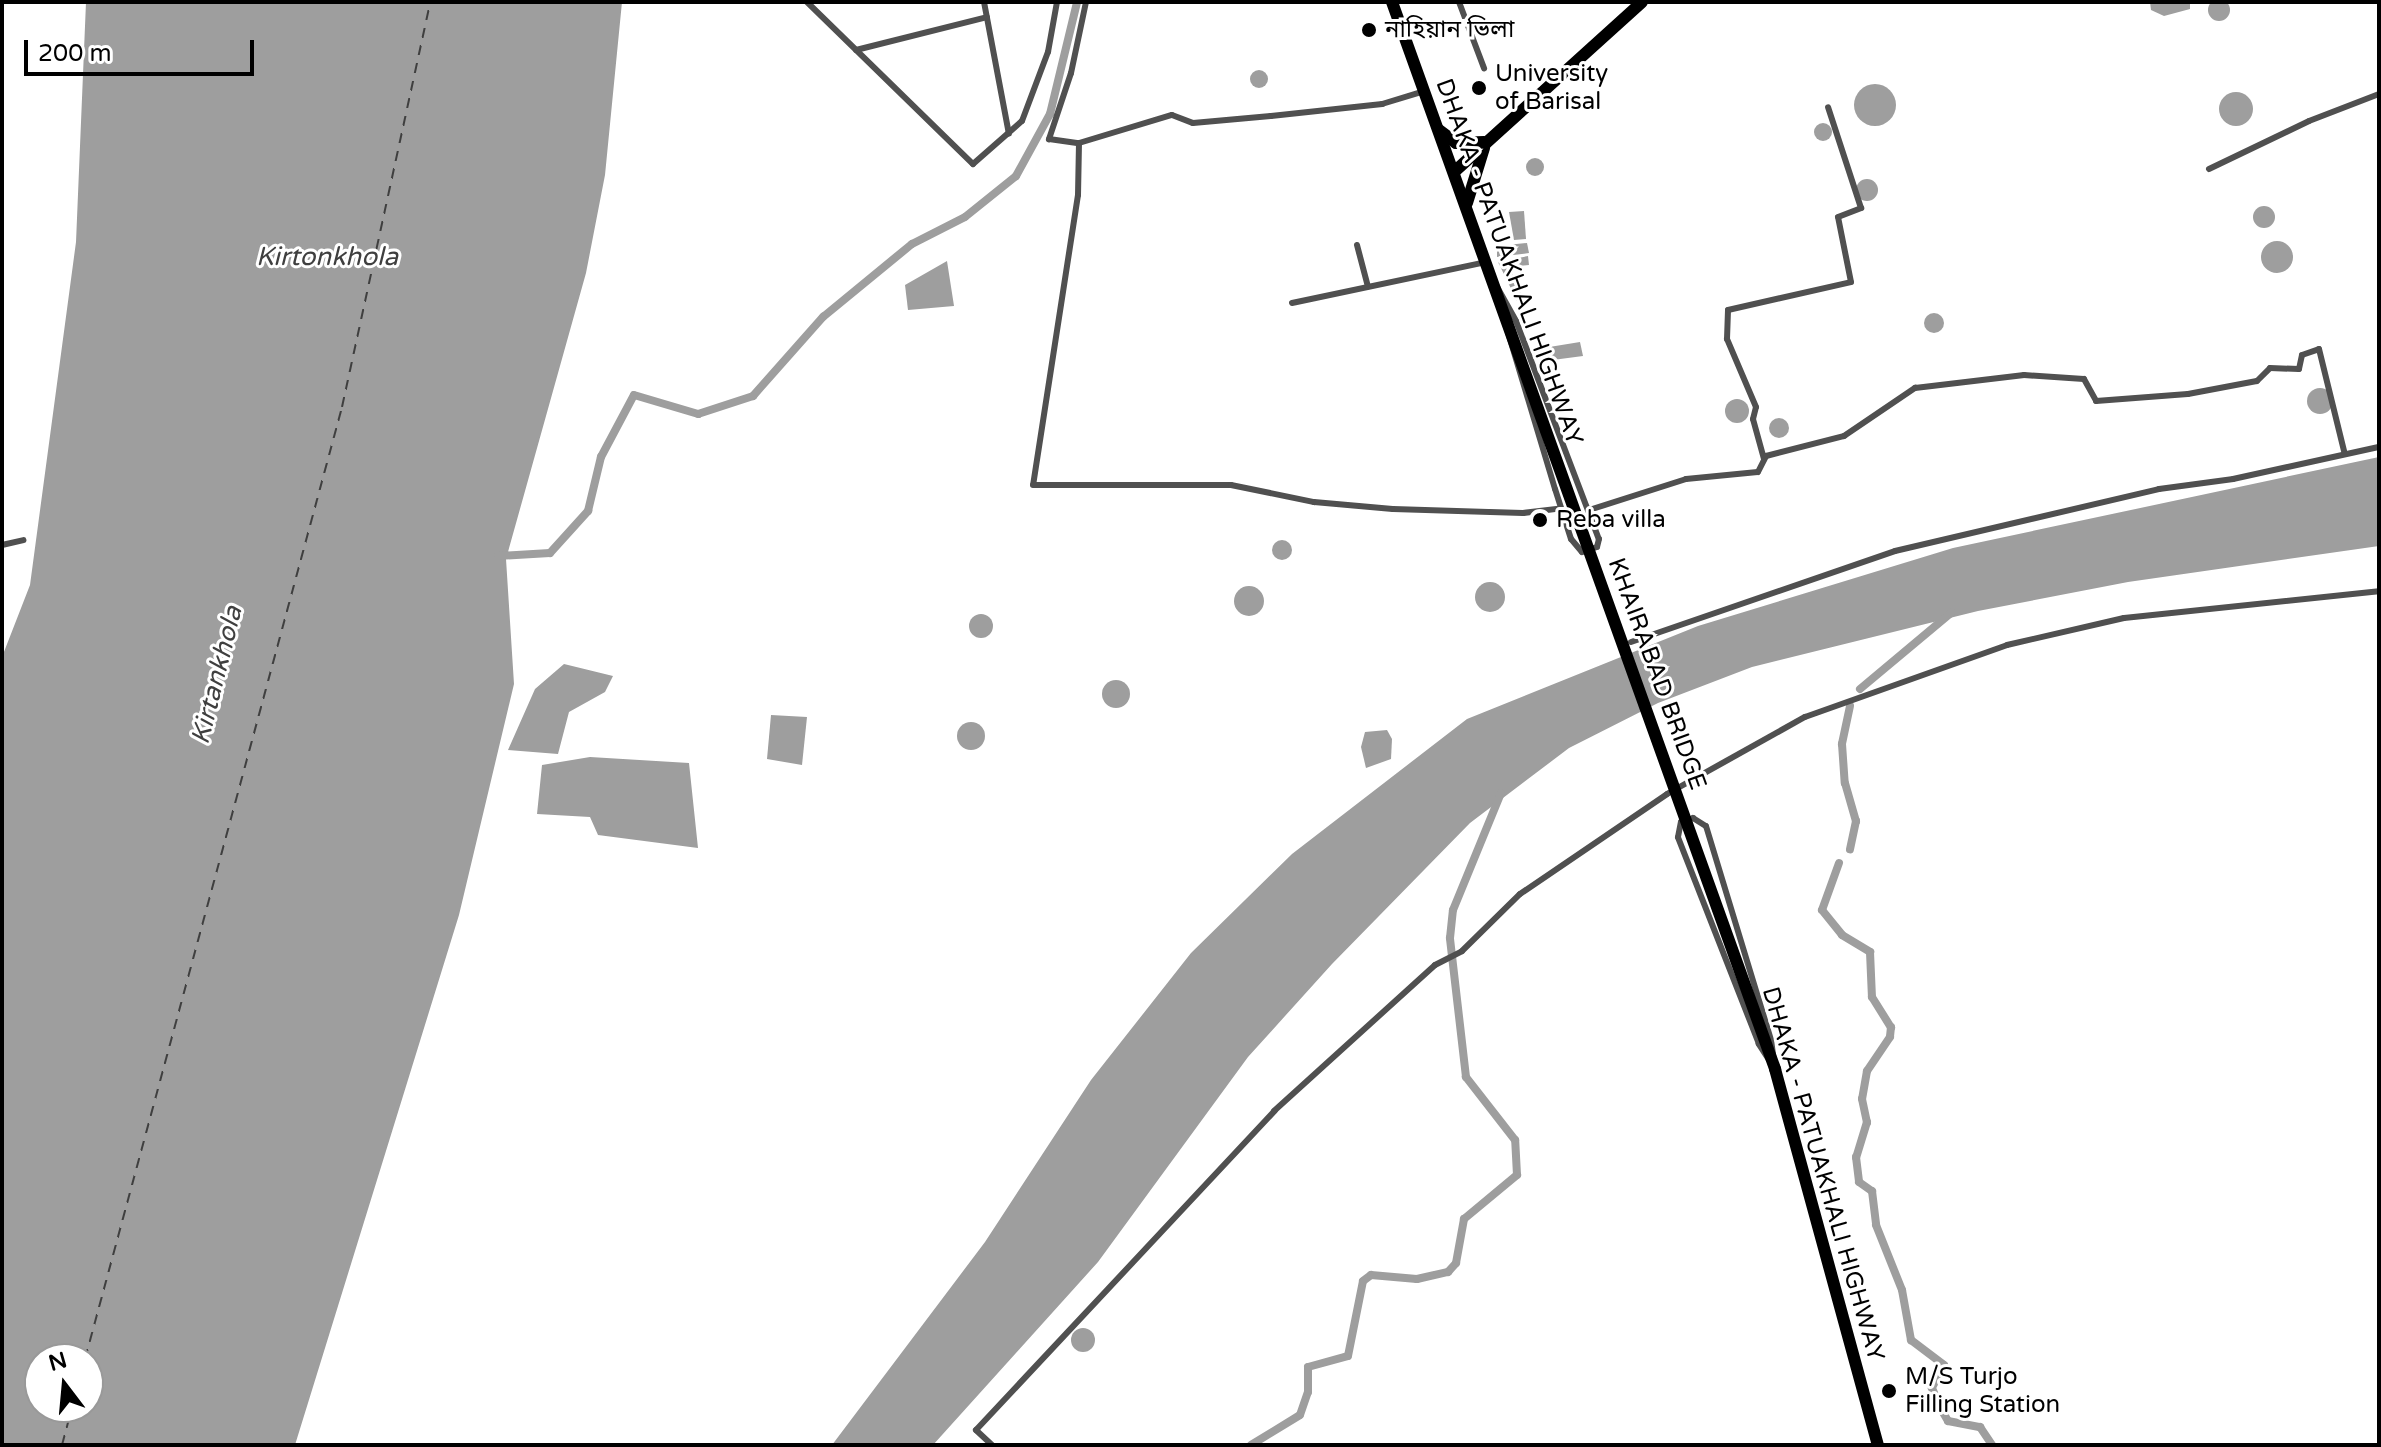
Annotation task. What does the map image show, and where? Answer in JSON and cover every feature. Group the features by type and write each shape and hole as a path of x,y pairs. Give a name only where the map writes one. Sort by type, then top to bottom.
{"highway":[{"name":"DHAKA - PATUAKHALI HIGHWAY","path":"1392,2 1584,538"},
{"path":"1454,172 1642,2"},
{"path":"1439,130 1467,146 1487,141"},
{"path":"1467,206 1471,177 1487,141"},
{"name":"KHAIRABAD BRIDGE","path":"1584,538 1689,826"},
{"name":"DHAKA - PATUAKHALI HIGHWAY","path":"1689,826 1775,1069 1878,1445"}],"street":[{"path":"807,2 968,163 978,163 1022,121 1048,52 1057,2"},
{"path":"984,2 1009,134"},
{"path":"1086,2 1071,73 1049,139 1079,143 1172,115 1193,123 1271,116 1382,104 1425,91"},
{"path":"1459,2 1484,68"},
{"path":"856,50 987,17"},
{"path":"2209,169 2309,121 2379,94"},
{"path":"1589,510 1686,479 1758,472 1764,459 1753,419 1756,407 1727,339 1728,310 1851,282 1838,217 1861,208 1828,107"},
{"path":"1079,143 1078,195 1033,485 1231,485 1314,502 1393,509 1523,513 1561,508"},
{"path":"1357,245 1368,287"},
{"path":"1292,303 1486,262"},
{"path":"1491,276 1516,321 1589,510 1599,539 1597,547 1582,552 1571,539 1491,276"},
{"path":"1764,459 1844,436 1915,388 2024,375 2084,379 2096,401 2117,395 2188,394 2257,381 2270,368 2299,369 2302,355 2319,349 2344,451"},
{"path":"1631,642 1895,551 2344,451 2379,447"},
{"path":"2,545 23,540"},
{"path":"992,1445 976,1430 1170,1219 1285,1101 1435,965 1462,951 1520,894 1565,860 1667,794 1805,717 2007,645 2124,618 2379,591"},
{"path":"1693,818 1706,826 1771,1040 1775,1069 1759,1044 1678,837 1681,822 1693,818"}],"water":[{"path":"2219,-1 2227,2 2230,10 2227,18 2219,21 2211,18 2208,10 2211,2"},
{"name":"Kirtonkhola","path":"86,2 622,2 605,175 586,273 506,559 514,684 459,915 295,1445 2,1445 2,657 30,585 76,242"},
{"path":"2150,2 2190,2 2190,9 2164,16 2151,10"},
{"path":"1259,70 1268,79 1259,88 1250,79"},
{"path":"1875,84 1890,90 1896,105 1890,120 1875,126 1860,120 1854,105 1860,90"},
{"path":"2236,92 2248,97 2253,109 2248,121 2236,126 2224,121 2219,109 2224,97"},
{"path":"1823,123 1830,125 1830,139 1823,141 1816,139 1814,132 1816,125"},
{"path":"1535,158 1542,160 1542,174 1535,176 1528,174 1526,167 1528,160"},
{"path":"1867,179 1878,190 1867,201 1856,190"},
{"path":"2264,206 2272,209 2275,217 2272,225 2264,228 2256,225 2253,217 2256,209"},
{"path":"1524,211 1526,239 1514,240 1509,212"},
{"path":"2277,241 2288,246 2293,257 2288,268 2277,273 2266,268 2261,257 2266,246"},
{"path":"1527,243 1529,253 1497,257 1497,246"},
{"path":"1528,256 1529,265 1510,267 1523,298 1517,301 1498,262"},
{"path":"947,261 954,306 908,310 905,285"},
{"path":"1934,313 1941,316 1944,323 1941,330 1934,333 1927,330 1924,323 1927,316"},
{"path":"1580,342 1583,356 1545,361 1537,349"},
{"path":"2320,388 2329,392 2333,401 2329,410 2320,414 2311,410 2307,401 2311,392"},
{"path":"1737,399 1746,402 1749,411 1746,420 1737,423 1728,420 1725,411 1728,402"},
{"path":"1775,418 1783,418 1789,428 1783,438 1775,438 1769,432 1769,424"},
{"path":"2379,457 2379,546 2128,582 1978,611 1752,667 1658,703 1569,748 1470,823 1332,964 1248,1057 1098,1262 933,1445 832,1445 985,1242 1091,1080 1191,953 1292,854 1467,719 1698,626 1953,548"},
{"path":"1282,540 1289,543 1292,550 1289,557 1282,560 1275,557 1272,550 1275,543"},
{"path":"1490,582 1501,586 1505,597 1501,608 1490,612 1479,608 1475,597 1479,586"},
{"path":"1249,586 1255,587 1263,595 1263,607 1255,615 1249,616 1243,615 1235,607 1234,601 1235,595 1243,587"},
{"path":"981,614 992,621 993,626 986,637 981,638 970,631 969,626 976,615"},
{"path":"564,664 613,676 605,692 569,712 558,754 508,750 535,689"},
{"path":"1116,680 1126,684 1130,694 1126,704 1116,708 1106,704 1102,694 1106,684"},
{"path":"771,715 807,717 802,765 767,759"},
{"path":"971,722 981,726 985,736 981,746 971,750 961,746 957,736 961,726"},
{"path":"1387,730 1392,739 1391,759 1366,768 1361,747 1365,732"},
{"path":"590,757 689,763 698,848 598,835 590,817 537,814 542,765"},
{"path":"1083,1328 1094,1335 1095,1340 1088,1351 1083,1352 1072,1345 1071,1340 1078,1329"}],"waterway":[{"path":"498,556 550,553 588,511 601,457 634,395 698,414 753,396 823,317 912,244 965,217 1016,176 1050,114 1077,2"},
{"path":"1860,689 1951,613"},
{"path":"1850,706 1842,744 1845,783 1856,821 1850,849"},
{"path":"1251,1445 1300,1415 1308,1392 1308,1367 1348,1356 1363,1281 1371,1275 1417,1279 1448,1272 1456,1263 1464,1219 1517,1175 1515,1140 1466,1077 1450,938 1453,910 1501,793"},
{"path":"1839,863 1822,910 1842,935 1870,952 1872,997 1891,1027 1890,1037 1867,1071 1862,1099 1867,1122 1856,1157 1859,1182 1872,1191 1876,1225 1902,1290 1911,1340 1944,1365 1932,1388 1941,1409 1948,1421 1980,1427 1992,1445"}],"ferry route":[{"path":"89,1343 342,407 430,2"},
{"path":"62,1445 68,1423"}],"place":[{"name":"নাহিয়ান ভিলা","path":"1369,30"},
{"name":"University of Barisal","path":"1479,88"},
{"name":"Reba villa","path":"1540,520"},
{"name":"M/S Turjo Filling Station","path":"1889,1391"}],"water label":[{"name":"Kirtankhola","path":"217,675"}]}
